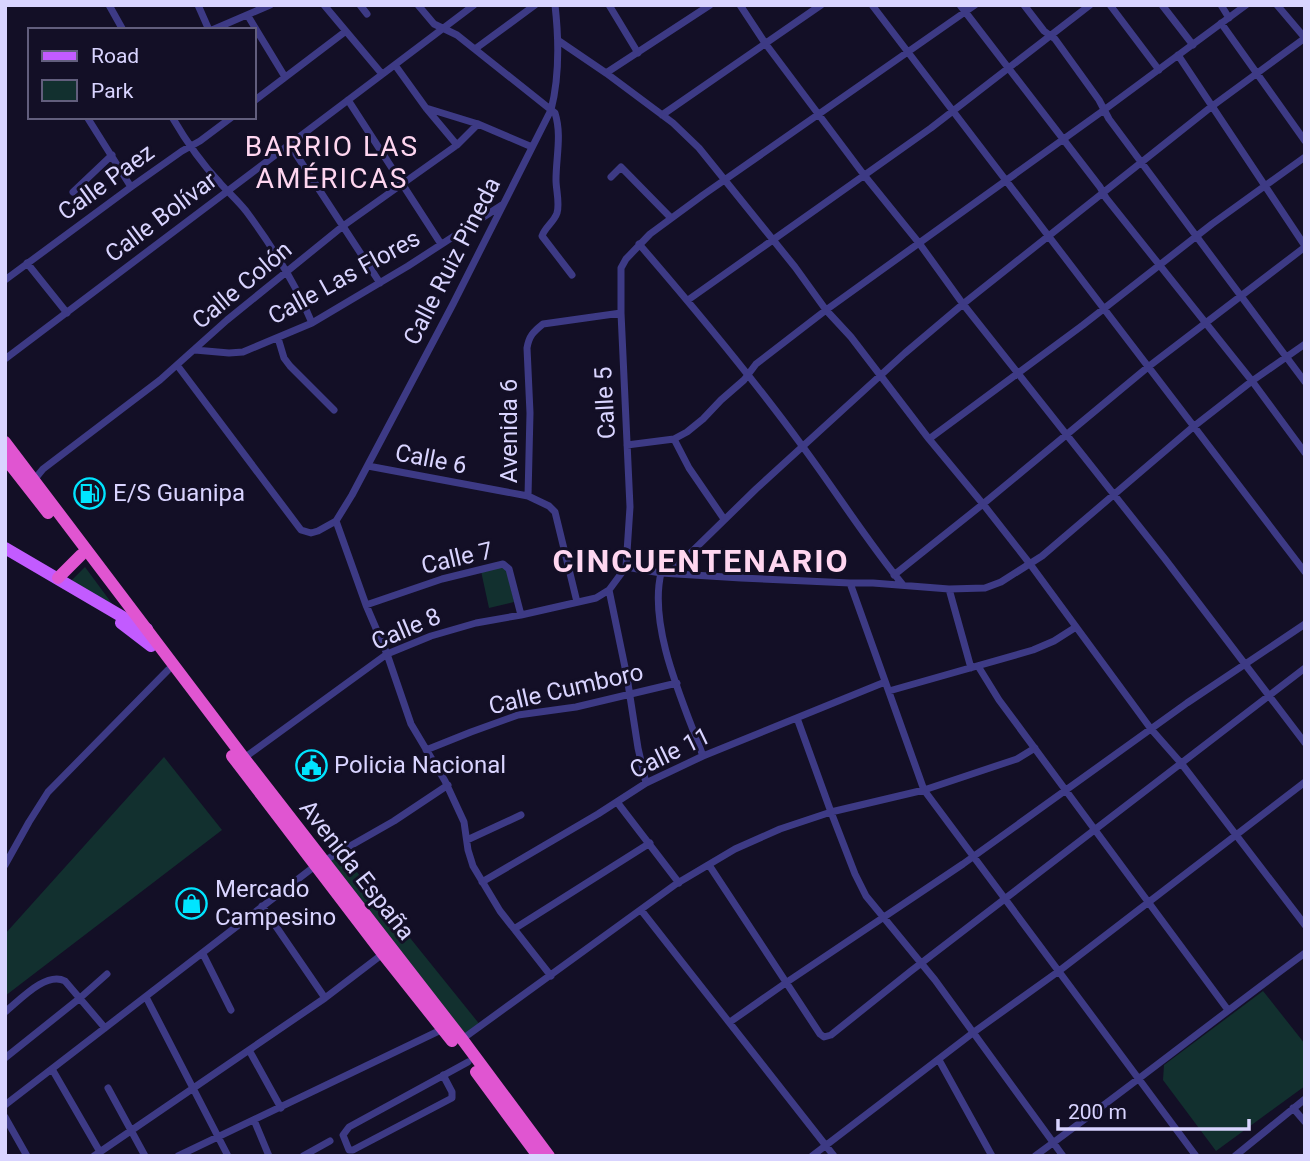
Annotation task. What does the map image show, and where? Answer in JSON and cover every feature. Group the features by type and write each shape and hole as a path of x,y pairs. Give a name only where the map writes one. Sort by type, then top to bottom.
{"highway":[{"name":"Avenida España","path":"5,442 320,863"},
{"name":"Avenida España","path":"5,458 549,1156"},
{"path":"58,578 81,555"},
{"name":"Avenida España","path":"387,951 443,1029 458,1042 468,1062 538,1156"}],"main road":[{"path":"5,548 132,623 147,629"},
{"path":"84,595 151,646"}],"street":[{"path":"109,5 121,28"},
{"path":"198,5 210,28"},
{"path":"216,28 270,5"},
{"path":"324,5 382,74"},
{"path":"360,5 368,14"},
{"path":"418,5 434,24 457,35 475,48 555,113 558,127 557,213 542,236 572,275"},
{"name":"Calle Bolívar","path":"5,359 474,5"},
{"path":"475,48 535,5"},
{"name":"Calle Ruiz Pineda","path":"336,521 453,304 551,110 555,95 559,41 555,5"},
{"path":"609,5 638,53"},
{"path":"606,73 710,5"},
{"path":"740,5 765,43 864,175 1305,743"},
{"path":"662,115 821,5"},
{"path":"872,5 1305,572"},
{"path":"960,5 1305,453"},
{"name":"Calle 5","path":"626,567 630,507 621,268 626,259 639,244 671,218 975,5"},
{"path":"1024,5 1044,31 1055,39 1099,100 1109,119 1305,382"},
{"path":"1073,5 1079,14"},
{"path":"688,300 952,111 1090,5"},
{"path":"1110,5 1158,69"},
{"path":"1162,5 1192,44"},
{"path":"1221,5 1229,18"},
{"path":"627,445 674,439 687,432 704,419 756,364 826,310 1246,5"},
{"path":"670,573 724,519 905,353 963,304 1211,107 1305,38 1278,5"},
{"path":"248,16 255,28"},
{"path":"1221,23 1305,141"},
{"path":"256,29 285,77"},
{"path":"256,99 346,31"},
{"path":"559,41 673,123 699,148 984,505 1151,729 1181,763 1305,925"},
{"path":"894,575 984,505 1148,367 1305,246 1178,55"},
{"path":"395,65 457,145"},
{"path":"348,100 441,244"},
{"path":"426,108 478,124 531,147"},
{"path":"88,119 131,187"},
{"path":"173,119 190,147 244,208 288,272 312,323"},
{"name":"Calle Paez","path":"5,281 131,187 229,119"},
{"name":"Calle Colón","path":"34,480 43,469 160,380 227,320 343,226 457,145 478,124"},
{"path":"290,145 380,283"},
{"path":"73,192 112,155"},
{"path":"929,439 1104,309 1196,236 1305,158"},
{"path":"611,177 621,167 671,218"},
{"name":"Calle Las Flores","path":"195,350 243,352 312,323 502,205"},
{"path":"639,244 748,375 903,585"},
{"path":"27,263 67,313"},
{"name":"Avenida 6","path":"577,602 555,512 549,506 528,496 530,413 527,348 533,332 543,324 621,313"},
{"path":"278,338 284,358 290,366 334,410"},
{"path":"646,783 608,590 626,567 661,573 949,589 985,588 1002,582 1030,564 1193,427 1305,344"},
{"path":"177,365 301,530 311,533 336,521 411,724 447,785 464,822 473,866 500,911 551,976"},
{"path":"674,439 689,468 724,519"},
{"name":"Calle 6","path":"368,466 528,496"},
{"name":"Calle 7","path":"366,605 442,579 503,564 509,569 521,615"},
{"path":"661,573 657,588 658,614 664,643 703,756"},
{"path":"850,583 924,790 1196,1156"},
{"path":"949,589 974,667 1228,1010"},
{"name":"Calle 8","path":"244,758 387,654 431,636 476,623 596,598 608,590"},
{"path":"730,1022 974,856 1187,703 1305,624"},
{"path":"889,691 1040,647 1076,627"},
{"path":"709,865 820,1034 824,1037 831,1035 1305,668"},
{"path":"5,865 48,792 168,670"},
{"name":"Calle 11","path":"482,882 646,783 703,756 886,682"},
{"name":"Calle Cumboro","path":"426,750 518,715 576,707 677,683"},
{"path":"797,718 855,874 866,896 922,963 1063,1156"},
{"path":"458,1042 640,910 736,849 780,828 831,812 924,790 1017,759 1035,748"},
{"path":"812,1156 1305,782"},
{"path":"5,1105 320,863 394,821 447,785"},
{"path":"617,802 679,883"},
{"path":"467,840 521,815"},
{"path":"514,929 650,843"},
{"path":"262,906 325,998"},
{"path":"640,910 834,1156"},
{"path":"52,1069 97,1154 325,998 387,951"},
{"path":"1035,1156 1305,953"},
{"path":"203,954 231,1010"},
{"path":"5,1058 107,974"},
{"path":"5,1012 46,980 60,979 65,981 106,1028"},
{"path":"146,997 228,1156"},
{"path":"178,1156 443,1029"},
{"path":"249,1050 281,1108"},
{"path":"939,1059 992,1156"},
{"path":"443,1075 452,1092 452,1098 349,1150 343,1135 349,1127 443,1075 468,1062"},
{"path":"108,1088 145,1156"},
{"path":"1235,1156 1305,1099"},
{"path":"1293,1108 1305,1122"},
{"path":"5,1117 27,1156"},
{"path":"254,1120 269,1156"},
{"path":"303,1156 330,1141"}],"green space":[{"path":"506,566 514,602 489,608 481,571"},
{"path":"85,567 116,609 69,583"},
{"path":"164,757 222,830 5,996 5,934"},
{"path":"340,851 481,1026 462,1039 324,861"},
{"path":"1263,991 1305,1044 1305,1086 1216,1151 1163,1080 1164,1065"}],"place":[{"name":"E/S Guanipa","path":"90,493"},
{"name":"Policia Nacional","path":"311,765"},
{"name":"Mercado Campesino","path":"192,903"}],"district":[{"name":"BARRIO LAS AMÉRICAS","path":"332,162"},
{"name":"CINCUENTENARIO","path":"701,561"}]}
